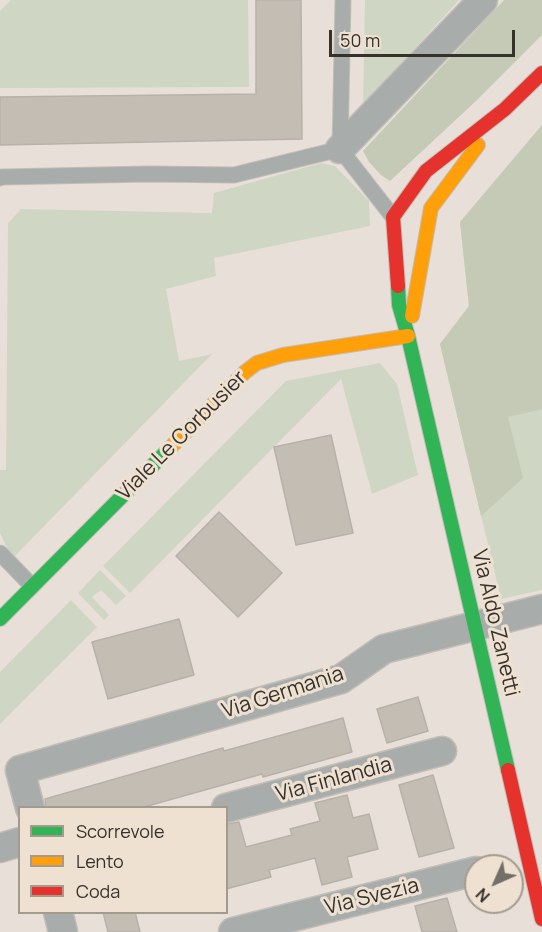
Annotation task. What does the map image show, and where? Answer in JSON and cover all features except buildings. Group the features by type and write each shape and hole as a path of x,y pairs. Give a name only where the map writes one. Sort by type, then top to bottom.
{"street":[{"path":"340,149 483,0"},
{"path":"408,336 399,305 393,217 426,171 505,109 542,73"},
{"path":"408,336 431,208 505,109"},
{"name":"Viale Le Corbusier","path":"0,619 256,363 283,355 408,336"},
{"name":"Via Aldo Zanetti","path":"408,336 542,919"},
{"name":"Via Germania","path":"30,806 20,770 341,679 384,649 542,609"},
{"name":"Via Finlandia","path":"228,807 442,751"},
{"path":"0,848 18,843"},
{"name":"Via Svezia","path":"233,932 464,874"},
{"path":"58,914 63,932"}],"lane":[{"path":"343,0 340,149 393,217"},
{"path":"0,178 148,174 234,175 340,149"},
{"path":"0,554 32,586"}],"green space":[{"path":"11,0 248,0 249,87 0,88 0,11"},
{"path":"365,0 459,0 363,105"},
{"path":"504,0 542,0 542,35 476,101 390,181 369,162 363,151"},
{"path":"542,125 542,590 501,599 440,344 469,306 460,222"},
{"path":"542,125 542,409 508,417 523,478 481,516 440,344 469,306 460,222"},
{"path":"321,163 335,166 369,201 370,226 214,258 216,276 166,289 179,361 212,354 12,559 0,533 0,470 6,470 8,223 21,209 212,213 214,193"},
{"path":"380,363 397,384 418,475 372,494 341,379 130,593 103,566 286,381"},
{"path":"100,570 126,596 116,605 101,590 92,597 109,615 104,620 78,593"},
{"path":"71,600 97,627 0,724 0,672"}],"traffic: fast":[{"path":"398,286 399,305 508,770"},
{"path":"0,619 170,448"}],"traffic: slow":[{"path":"412,316 431,208 478,145"},
{"path":"170,448 245,372 257,363 283,355 408,336"}],"traffic: jam":[{"path":"398,286 393,217 426,171 505,109 542,73"},
{"path":"508,770 542,919"}]}
